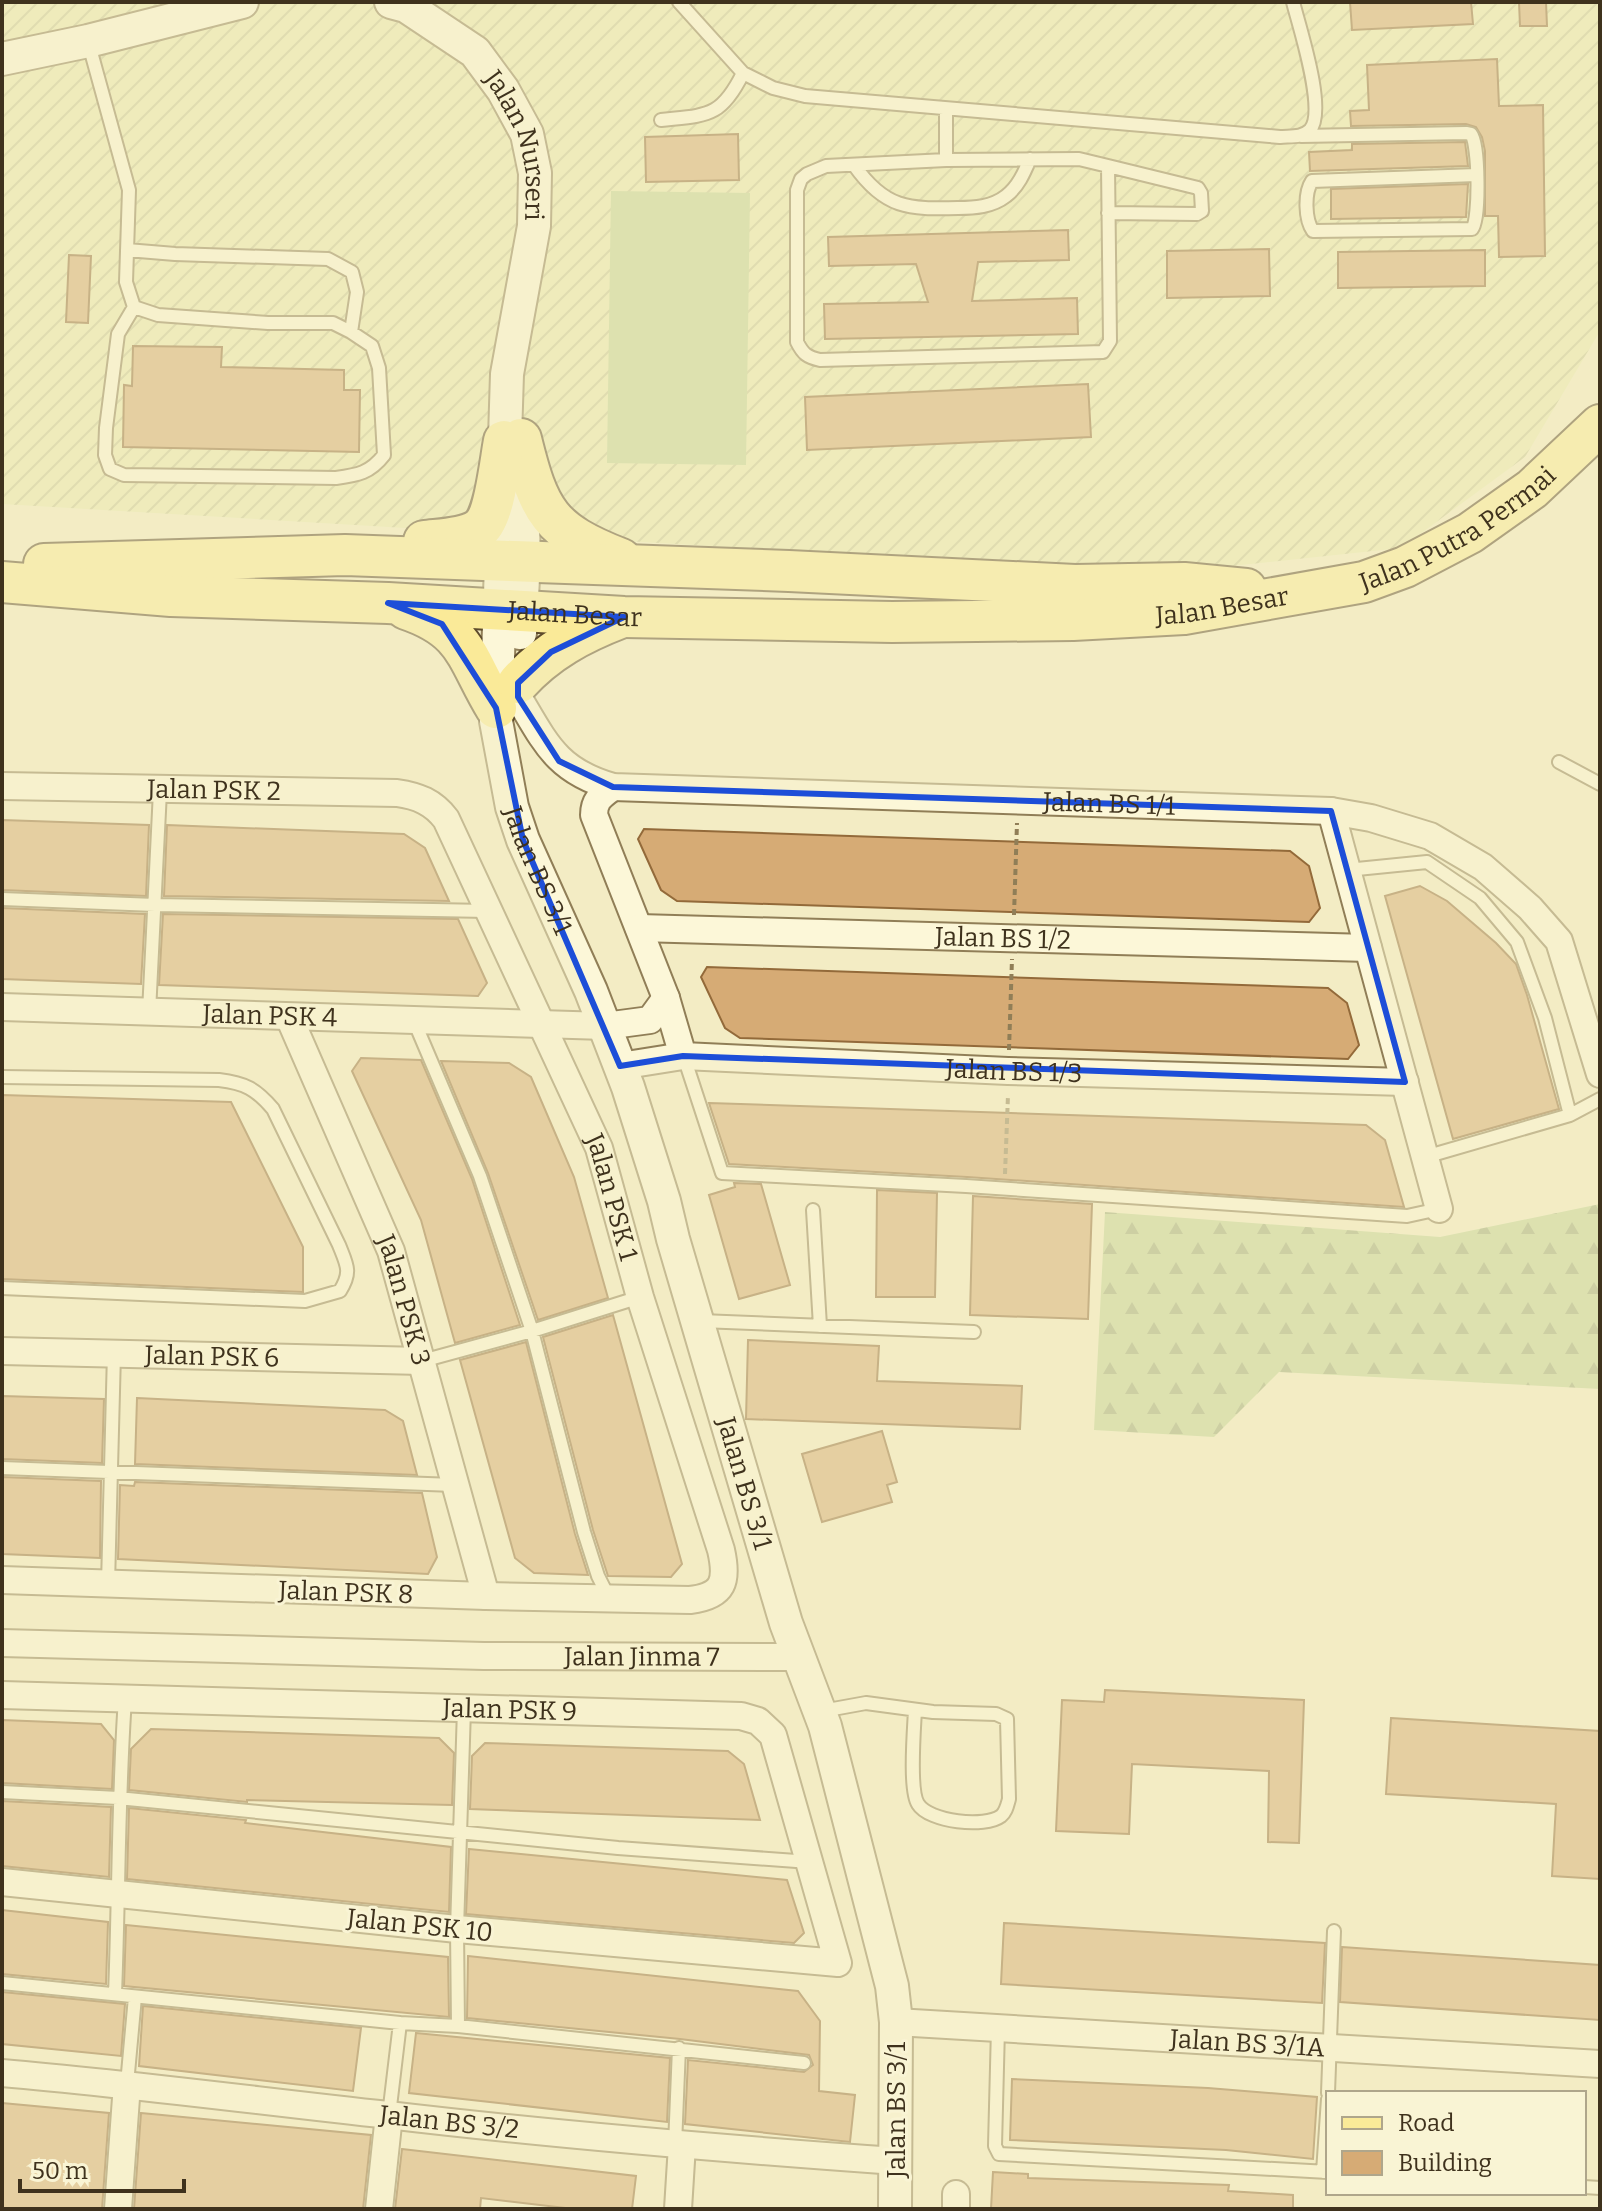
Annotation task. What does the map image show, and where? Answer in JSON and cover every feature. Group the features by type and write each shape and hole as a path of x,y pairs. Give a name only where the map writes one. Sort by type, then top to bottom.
{"main road":[{"name":"Jalan Putra Permai","path":"1294,593 1364,582 1405,567 1470,533 1532,489 1600,425"},
{"path":"345,555 468,534 480,529 488,518 513,440"},
{"path":"513,440 550,518 585,545 642,567"},
{"name":"Jalan Besar","path":"2,564 345,555 1075,585 1184,583 1294,593"},
{"name":"Jalan Besar","path":"2,582 171,596 388,603 624,617 892,622 1073,620 1184,614 1294,593"},
{"path":"388,603 442,624 470,658 481,683 511,696 551,652 594,628 624,617"}],"street":[{"path":"2,59 242,2"},
{"name":"Jalan Nurseri","path":"403,3 475,52 503,90 527,134 535,173 534,226 507,374 513,440 512,560"},
{"name":"Jalan BS 3/1","path":"512,560 509,609 511,696 496,721 512,807 523,840 620,1066 661,1192 786,1623 825,1726 892,1986 896,2022 895,2209"},
{"name":"Jalan BS 1/1","path":"511,696 559,761 575,773 613,787 1331,811 1371,818 1430,836 1483,867 1530,908 1559,941 1600,1074"},
{"name":"Jalan PSK 2","path":"2,786 397,793 424,800"},
{"path":"613,787 598,798 594,815 666,998 683,1056"},
{"name":"Jalan PSK 1","path":"424,800 437,807 446,819 599,1148 640,1297 723,1560 724,1580 721,1587 714,1594 690,1600"},
{"path":"1331,811 1439,1209"},
{"name":"Jalan BS 1/2","path":"639,928 1368,948"},
{"name":"Jalan PSK 4","path":"2,1007 605,1026 650,1020 666,998"},
{"name":"Jalan PSK 3","path":"289,1017 391,1251 486,1596"},
{"name":"Jalan BS 1/3","path":"620,1066 683,1056 1008,1071 1405,1082"},
{"name":"Jalan PSK 6","path":"2,1351 422,1361"},
{"name":"Jalan PSK 8","path":"2,1580 690,1600"},
{"name":"Jalan Jinma 7","path":"2,1643 484,1656 799,1657"},
{"name":"Jalan PSK 9","path":"2,1695 741,1716 758,1721 773,1735 838,1963"},
{"name":"Jalan PSK 10","path":"2,1882 457,1929 838,1963"},
{"name":"Jalan BS 3/1A","path":"896,2022 1600,2064"},
{"name":"Jalan BS 3/2","path":"2,2073 678,2145 896,2161"},
{"path":"118,2209 127,2084"},
{"path":"379,2209 389,2115"},
{"path":"678,2145 678,2209"}],"lane":[{"path":"679,2 743,73 773,88 805,96 1252,136 1466,133 1475,137 1476,175 1477,220 1472,229 1318,232 1309,227 1307,190 1308,185 1316,180 1476,175"},
{"path":"1293,2 1309,64 1317,115 1311,129 1301,136"},
{"path":"88,41 129,190 126,282 134,307 118,334 106,428 105,455 110,469 124,475 336,478 362,475 384,455 379,368 372,346 351,332 333,323 268,323 158,315 134,307"},
{"path":"661,120 711,113 726,102 743,73"},
{"path":"946,109 946,160"},
{"path":"854,165 872,187 900,204 915,209 977,207 1006,197 1020,181 1030,159"},
{"path":"1108,166 1108,213 1110,341 1103,352 820,360 807,358 797,342 797,190 801,179 815,169 946,160 1079,159 1108,166 1198,188 1202,201 1202,211 1197,214 1108,213"},
{"path":"127,250 328,259 352,272 357,292 351,332"},
{"path":"1559,762 1600,784"},
{"path":"149,1012 160,791"},
{"path":"1347,870 1427,862 1480,898 1517,942 1545,1018 1570,1115"},
{"path":"2,899 488,911"},
{"path":"414,1021 480,1176 532,1331 584,1532 598,1576 609,1598"},
{"path":"683,1056 722,1173 1407,1216 1439,1209"},
{"path":"2,1077 219,1080 241,1082 257,1090 273,1109 339,1245 347,1264 348,1279 340,1291 305,1301 2,1288"},
{"path":"1425,1157 1570,1115 1600,1099"},
{"path":"813,1210 820,1326"},
{"path":"422,1361 640,1297"},
{"path":"697,1321 974,1332"},
{"path":"108,1584 114,1353"},
{"path":"2,1468 454,1485"},
{"path":"115,1994 119,1893 118,1798 125,1699"},
{"path":"819,1711 866,1703 915,1710 996,1714 1007,1719 1009,1799 1006,1810 999,1818 985,1822 941,1819 920,1807 915,1798 914,1782 915,1710"},
{"path":"458,2026 457,1929 464,1709"},
{"path":"2,1792 118,1798 459,1833 810,1862"},
{"path":"1328,2091 1334,1931"},
{"path":"2,1983 679,2048 804,2063"},
{"path":"127,2084 135,1997"},
{"path":"389,2115 400,2023"},
{"path":"998,2028 995,2146 999,2154 1325,2172 1326,2147"},
{"path":"678,2145 679,2048"}],"path":[{"path":"1014,916 1017,839"},
{"path":"1004,1189 1011,986"}],"highlighted area":[{"path":"388,603 624,617 551,652 518,683 518,697 559,761 613,787 1331,811 1405,1082 683,1056 620,1066 523,840 496,708 442,624"}],"green space":[{"path":"2,2 1600,2 1600,331 1525,457 1401,548 1165,573 2,504"},
{"path":"611,191 750,193 746,465 607,463"},
{"path":"1600,1204 1600,1389 1279,1372 1214,1437 1094,1430 1105,1212 1440,1237"}],"building":[{"path":"1350,2 1471,2 1473,24 1352,30"},
{"path":"1519,2 1546,2 1547,26 1520,26"},
{"path":"1497,59 1499,106 1543,105 1545,256 1499,257 1498,216 1485,216 1485,151 1476,127 1466,124 1351,126 1350,111 1369,110 1367,65"},
{"path":"738,134 739,180 646,182 645,137"},
{"path":"1465,142 1468,166 1310,171 1309,152 1352,150 1352,144"},
{"path":"1468,184 1466,217 1331,219 1331,189"},
{"path":"1068,230 1069,260 978,262 972,301 1077,298 1078,334 825,339 824,304 928,302 916,264 829,266 828,237"},
{"path":"1269,249 1270,296 1167,298 1167,251"},
{"path":"1485,250 1485,286 1338,288 1338,252"},
{"path":"69,255 91,256 88,323 66,322"},
{"path":"133,346 222,347 221,367 344,370 344,390 360,390 359,452 123,447 124,385 132,386"},
{"path":"1088,384 1091,437 807,450 805,397"},
{"path":"2,820 149,825 146,896 2,890"},
{"path":"167,825 404,834 425,848 449,901 164,896"},
{"path":"644,829 1290,851 1309,866 1320,908 1309,922 677,901 661,890 638,839"},
{"path":"1420,886 1447,901 1516,964 1559,1109 1453,1139 1385,896"},
{"path":"2,908 145,914 141,984 2,979"},
{"path":"163,914 458,919 487,983 478,996 159,985"},
{"path":"707,967 1328,988 1347,1003 1359,1045 1348,1059 740,1038 725,1028 701,977"},
{"path":"361,1058 421,1060 472,1179 520,1325 455,1343 421,1220 352,1071"},
{"path":"441,1061 509,1063 531,1077 574,1177 608,1298 538,1320 488,1173"},
{"path":"2,1095 231,1102 303,1247 303,1292 2,1279"},
{"path":"709,1103 1366,1125 1385,1140 1404,1207 729,1164"},
{"path":"734,1183 761,1184 790,1285 739,1299 709,1195 735,1187"},
{"path":"877,1190 937,1193 935,1297 876,1297"},
{"path":"973,1196 1092,1204 1088,1319 970,1315"},
{"path":"613,1315 682,1564 671,1577 608,1576 593,1530 543,1337"},
{"path":"748,1340 879,1346 877,1381 1022,1386 1020,1429 746,1419"},
{"path":"526,1342 588,1575 534,1573 515,1558 460,1360"},
{"path":"2,1396 104,1399 102,1463 2,1459"},
{"path":"137,1398 385,1410 403,1421 417,1475 135,1464"},
{"path":"882,1431 897,1482 887,1485 892,1502 822,1522 802,1454"},
{"path":"2,1477 101,1481 100,1558 2,1554"},
{"path":"135,1482 422,1493 437,1557 428,1574 118,1559 120,1485 134,1486"},
{"path":"1105,1690 1304,1700 1299,1843 1268,1842 1269,1771 1132,1764 1129,1834 1056,1831 1062,1700 1104,1702"},
{"path":"1391,1718 1600,1731 1600,1879 1552,1876 1556,1804 1386,1794"},
{"path":"2,1720 101,1724 114,1740 112,1789 2,1783"},
{"path":"151,1729 439,1738 454,1753 452,1805 247,1802 129,1790 131,1749"},
{"path":"485,1743 728,1751 744,1764 760,1820 470,1809 472,1756"},
{"path":"2,1801 111,1807 109,1877 2,1866"},
{"path":"129,1808 451,1847 449,1912 127,1879"},
{"path":"469,1849 787,1880 804,1933 794,1943 466,1914"},
{"path":"2,1910 108,1922 106,1984 2,1974"},
{"path":"1004,1923 1325,1943 1322,2003 1001,1984"},
{"path":"126,1925 448,1957 449,2017 124,1986"},
{"path":"1342,1947 1600,1965 1600,2020 1340,2002"},
{"path":"468,1956 798,1991 820,2021 819,2091 855,2095 850,2142 685,2124 688,2060 804,2072 813,2065 809,2055 467,2018"},
{"path":"2,1992 125,2004 121,2056 2,2044"},
{"path":"143,2006 361,2028 353,2091 139,2066"},
{"path":"416,2033 670,2058 667,2122 409,2093"},
{"path":"1012,2079 1208,2088 1317,2097 1313,2159 1226,2150 1010,2140"},
{"path":"2,2103 109,2113 102,2209 2,2209"},
{"path":"141,2113 371,2135 363,2209 134,2209"},
{"path":"402,2149 636,2176 632,2209 574,2209 481,2198 480,2209 395,2209"},
{"path":"993,2172 1028,2174 1028,2178 1229,2185 1228,2191 1293,2195 1293,2209 991,2209"}]}
